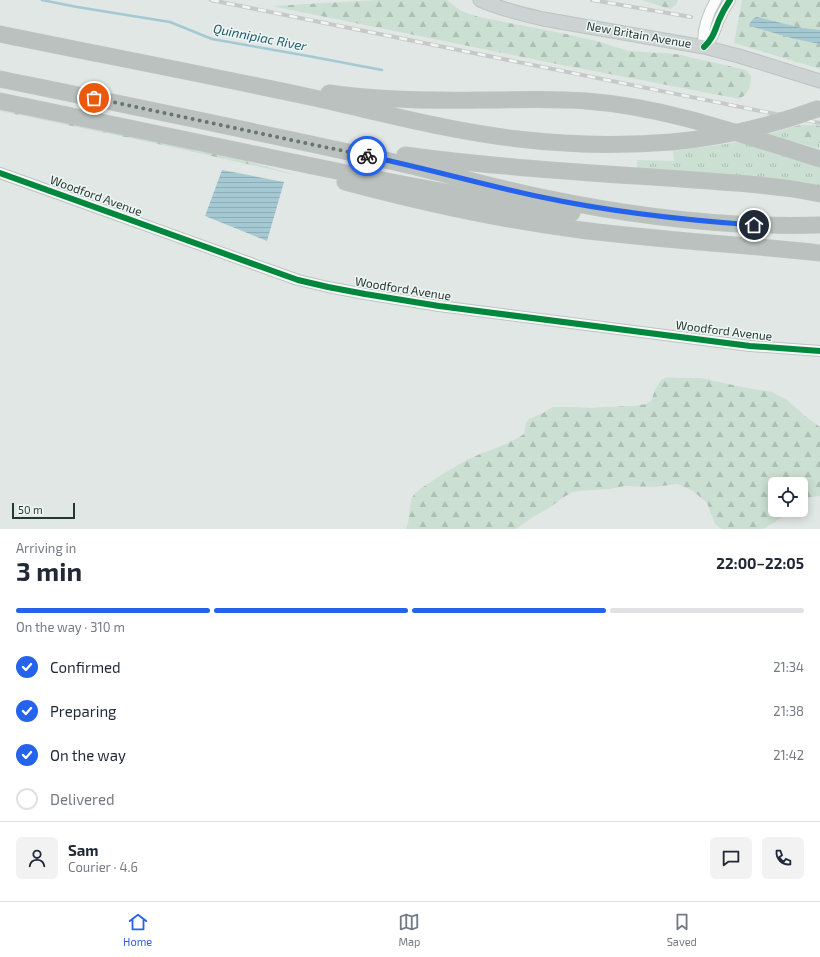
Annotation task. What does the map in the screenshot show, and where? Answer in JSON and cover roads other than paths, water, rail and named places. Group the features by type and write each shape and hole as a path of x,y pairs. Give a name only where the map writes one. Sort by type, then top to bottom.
{"highway":[{"path":"0,34 306,96 448,127 532,141 570,144 623,145 672,142 712,137 748,130 820,108"},
{"path":"0,79 394,162 548,198 629,212 701,221 777,226 820,225"},
{"path":"227,80 255,82 338,94 385,98 450,100 560,100 618,104 662,112 689,119 820,159"},
{"path":"0,101 446,192 617,219 675,222 701,221"},
{"path":"250,131 289,135 400,155 455,162 751,184 820,194"},
{"path":"249,153 366,188 450,208 523,222 636,237 820,253"}],"main road":[{"name":"New Britain Avenue","path":"480,0 516,13 543,19 704,47 739,56 820,81"}],"street":[{"path":"704,47 704,30 716,0"},
{"path":"704,47 715,33 719,20 730,0"},
{"name":"Woodford Avenue","path":"0,173 298,280 328,287 392,299 491,313 621,328 750,346 820,351"}],"water":[{"path":"757,17 802,28 820,30 820,44 795,39 750,26 749,25 754,18"},
{"path":"222,170 284,182 267,241 205,216"}],"waterway":[{"name":"Quinnipiac River","path":"42,0 170,22 212,39 382,70"}],"railway":[{"path":"211,0 820,123"},
{"path":"592,0 691,17"}]}
